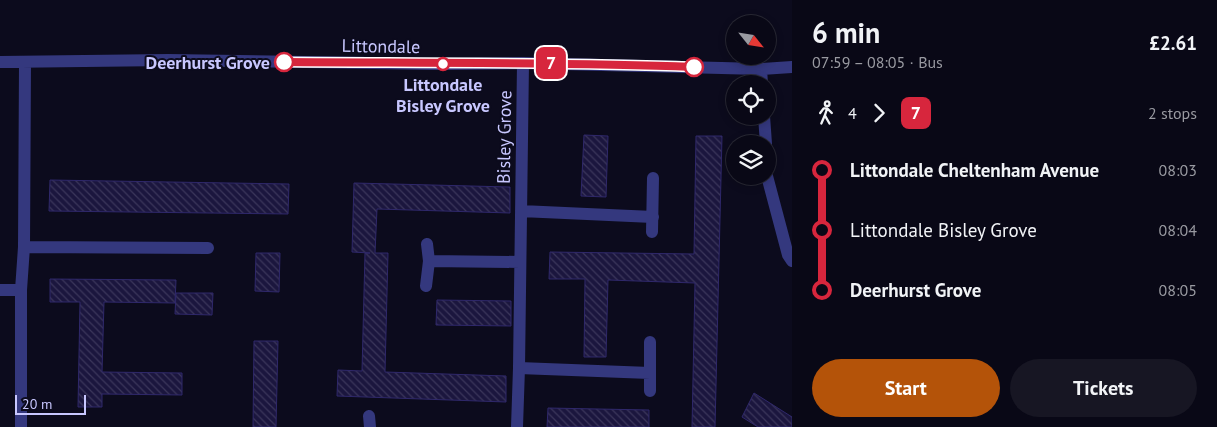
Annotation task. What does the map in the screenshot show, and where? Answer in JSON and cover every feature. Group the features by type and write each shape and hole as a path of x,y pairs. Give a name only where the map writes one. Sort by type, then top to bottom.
{"street":[{"name":"Littondale","path":"0,62 168,60 439,64 523,63 762,69 792,67"},
{"path":"21,427 21,290 24,247 25,62"},
{"name":"Bisley Grove","path":"517,427 523,63"},
{"path":"762,69 762,75"},
{"path":"652,232 653,178"},
{"path":"770,185 791,257"},
{"path":"521,211 653,217"},
{"path":"426,286 429,260 427,244"},
{"path":"24,247 208,248"},
{"path":"429,260 520,262"},
{"path":"0,290 21,290"},
{"path":"650,342 650,391"},
{"path":"519,368 650,373"}],"building":[{"path":"584,135 608,136 606,197 581,196"},
{"path":"696,136 722,136 715,427 692,427 695,283 608,280 606,357 584,357 585,279 549,279 550,252 694,254"},
{"path":"50,180 289,184 288,214 49,211"},
{"path":"354,183 510,187 510,213 377,209 375,253 388,253 385,372 506,376 506,402 337,396 338,370 362,371 365,253 370,253 352,252"},
{"path":"256,253 280,253 279,292 255,291"},
{"path":"50,279 176,280 175,303 104,302 102,372 182,373 182,395 102,394 102,407 78,407 80,302 50,302"},
{"path":"176,293 213,293 212,315 175,314"},
{"path":"437,300 511,301 511,326 436,325"},
{"path":"254,341 278,341 276,427 253,427"},
{"path":"754,393 792,417 792,427 758,427 742,417"},
{"path":"548,408 649,410 649,427 547,427"}],"bus line":[{"name":"7","path":"284,62 523,63 694,67"}],"place":[{"name":"Deerhurst Grove","path":"284,62"},
{"name":"Littondale Bisley Grove","path":"443,64"}]}
